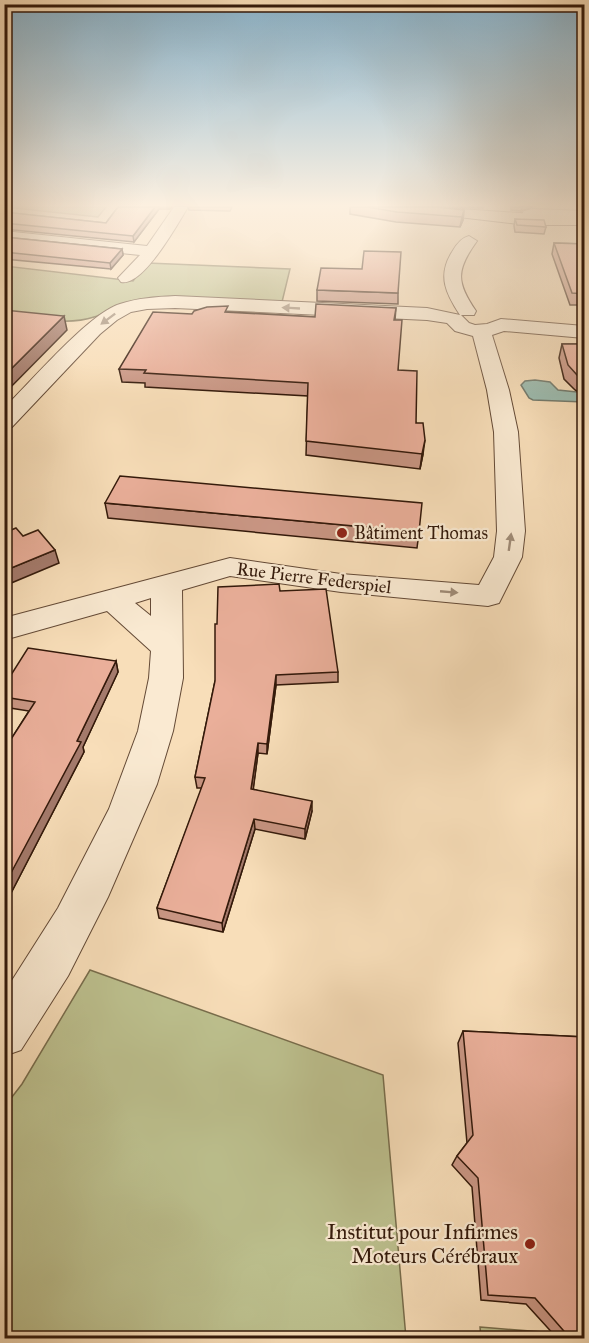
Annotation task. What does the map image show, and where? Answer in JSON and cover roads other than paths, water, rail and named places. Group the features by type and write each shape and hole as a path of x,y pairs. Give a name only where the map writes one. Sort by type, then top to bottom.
{"street":[{"path":"127,278 135,270"},
{"path":"451,270 455,297 476,321"},
{"path":"4,422 93,330 110,316 125,308 147,303 175,302 427,314 585,332"},
{"name":"Rue Pierre Federspiel","path":"4,629 114,601 230,567 340,582 488,596 508,557 511,531 506,432 498,390 476,321"},
{"path":"4,1033 25,1006 66,937 114,842 144,766 166,676 167,586"},
{"path":"114,601 166,646"}],"place":[{"name":"Bâtiment Thomas","path":"342,533"},
{"name":"Institut pour Infirmes Moteurs Cérébraux","path":"530,1244"}]}
